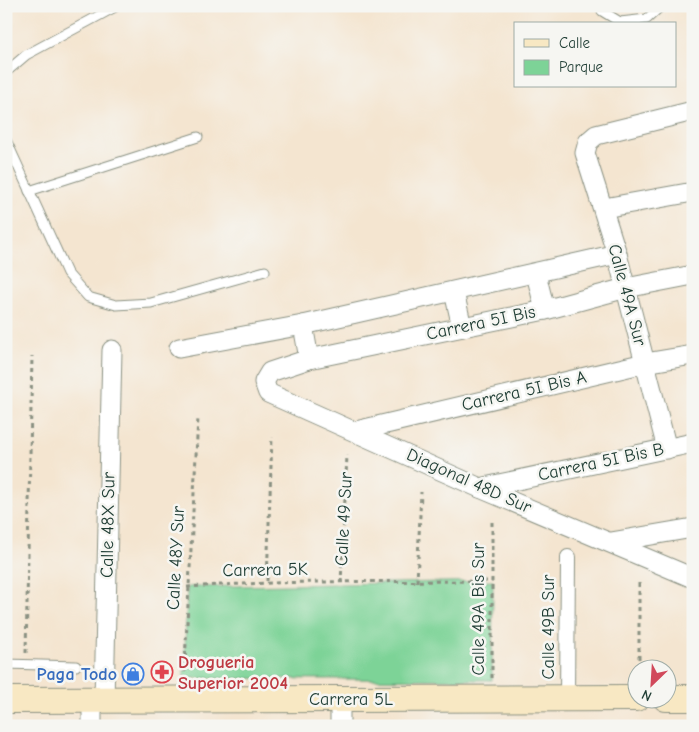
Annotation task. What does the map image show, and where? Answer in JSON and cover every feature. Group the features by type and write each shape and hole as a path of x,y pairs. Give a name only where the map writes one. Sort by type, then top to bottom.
{"main road":[{"name":"Carrera 5L","path":"6,700 626,698"},
{"path":"676,698 693,698"}],"street":[{"name":"Calle 49A Sur","path":"667,449 617,254 604,208 585,153 588,142 596,135 693,110"},
{"path":"604,208 693,192"},
{"path":"180,348 303,325 536,274 617,254"},
{"path":"536,274 544,310"},
{"name":"Carrera 5I Bis","path":"270,372 309,359 544,310 626,288 693,275"},
{"path":"454,292 462,327"},
{"path":"303,325 309,359"},
{"name":"Calle 48X Sur","path":"92,726 98,700 112,350"},
{"name":"Carrera 5I Bis A","path":"356,431 645,363 693,355"},
{"name":"Diagonal 48D Sur","path":"270,372 264,382 268,393 480,488 693,578"},
{"name":"Carrera 5I Bis B","path":"480,488 693,443"},
{"path":"611,542 693,528"},
{"name":"Calle 49B Sur","path":"567,698 568,557"},
{"path":"340,699 340,726"}],"lane":[{"path":"6,72 26,55 117,6"},
{"path":"601,6 602,10 620,22 648,19 661,6"},
{"path":"29,191 198,137"},
{"path":"6,140 67,274 88,297 116,305 151,303 265,271"},
{"path":"6,664 76,666"}],"path":[{"path":"26,665 32,356"},
{"name":"Calle 48Y Sur","path":"183,700 187,587 198,418"},
{"path":"267,581 272,436"},
{"name":"Calle 49 Sur","path":"341,584 347,455"},
{"path":"417,582 421,492"},
{"name":"Calle 49A Bis Sur","path":"492,519 493,699"},
{"name":"Carrera 5K","path":"187,587 267,581 341,584 493,581"},
{"path":"639,583 639,660"}],"green space":[{"path":"493,581 492,680 184,678 187,587"}],"place":[{"name":"Drogueria Superior 2004","path":"162,672"},
{"name":"Paga Todo","path":"133,674"}]}
